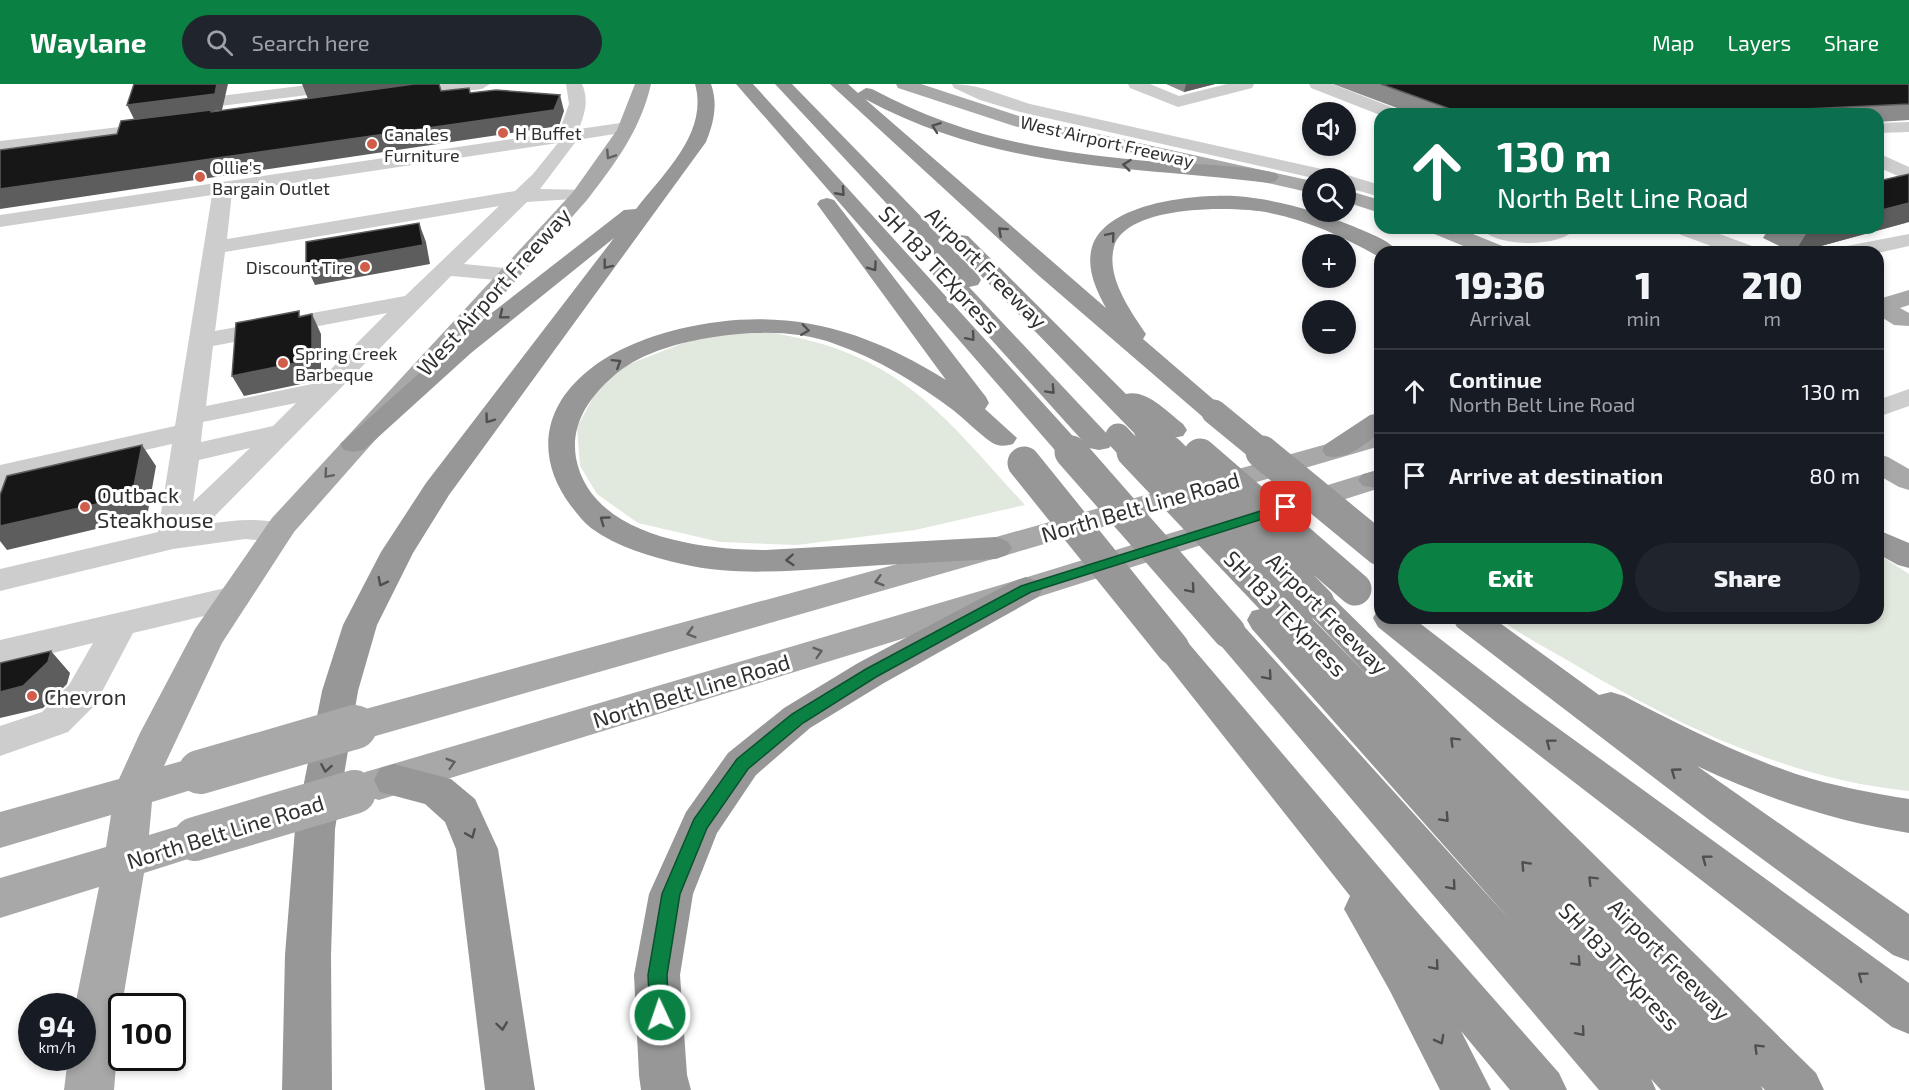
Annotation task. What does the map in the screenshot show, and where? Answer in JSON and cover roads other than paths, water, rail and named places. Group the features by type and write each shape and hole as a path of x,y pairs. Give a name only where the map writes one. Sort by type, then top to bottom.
{"highway":[{"path":"308,1090 308,956 315,829 340,691 360,626 398,552 437,490 681,168 697,142 704,125 707,107 703,84"},
{"name":"Airport Freeway","path":"744,84 1070,450 1274,618 1799,1090"},
{"name":"SH 183 TEXpress","path":"770,84 1132,433"},
{"name":"SH 183 TEXpress","path":"783,84 1132,433 1274,618 1695,1090"},
{"path":"808,84 856,134"},
{"path":"838,84 1046,270 1374,544"},
{"path":"852,84 894,109 937,127 1026,152 1089,161 1269,177"},
{"path":"774,117 789,152 912,320 1003,438 1289,792 1542,1090"},
{"path":"354,444 462,348 596,243 681,168"},
{"path":"1153,359 1124,318 1102,268 1102,249 1110,233 1129,220 1155,210 1189,204 1226,202 1299,214 1337,227 1375,246"},
{"name":"Airport Freeway","path":"945,225 1064,345 1631,1090"},
{"path":"996,548 747,563 694,556 644,543 602,521 576,494 561,463 562,429 574,402 591,381 618,361 653,345 690,333 731,327 777,326 817,331 854,342 888,359 949,396 1003,438"},
{"path":"1336,450 1374,425"},
{"path":"1132,433 1368,600"},
{"path":"1884,543 1909,557"},
{"path":"666,1090 663,1075 657,975 671,894 700,825 742,764 797,718 871,673 1026,589"},
{"name":"SH 183 TEXpress","path":"1274,618 1738,1090"},
{"path":"1398,624 1518,719 1909,1011"},
{"path":"1484,630 1562,680 1624,713 1780,785 1856,807 1909,816"},
{"path":"1484,630 1722,807 1909,940"},
{"path":"374,786 437,791 461,810 477,849 510,1090"},
{"path":"1289,792 1344,874 1406,975 1466,1090"}],"main road":[{"name":"West Airport Freeway","path":"89,1090 96,1017 125,861 134,790 159,733 207,638 278,532 354,444 582,194 608,159 634,115 643,84"},
{"name":"West Airport Freeway","path":"904,84 1020,122 1302,185"},
{"path":"1356,199 1374,205"},
{"path":"1454,234 1483,246"},
{"path":"1884,283 1909,277"},
{"path":"1907,321 1884,309 1887,304 1909,297"},
{"path":"1884,327 1907,321"},
{"name":"North Belt Line Road","path":"0,830 358,726 996,548 1374,439"},
{"path":"1884,466 1909,481"},
{"name":"North Belt Line Road","path":"0,898 1026,589 1374,480"}],"street":[{"path":"381,104 451,86 482,84"},
{"path":"173,539 540,178 568,141 566,136 578,104 579,94 574,84"},
{"path":"960,84 1013,105 1101,127 1302,170"},
{"path":"1136,84 1178,102"},
{"path":"1101,127 1149,114 1178,102 1246,84"},
{"path":"1317,84 1378,108"},
{"path":"162,109 288,96 355,92"},
{"path":"322,106 355,92"},
{"path":"97,136 105,116"},
{"path":"0,147 176,125"},
{"path":"0,221 627,127"},
{"path":"1884,128 1908,128"},
{"path":"1884,162 1909,174"},
{"path":"1356,184 1374,189"},
{"path":"1887,188 1909,185"},
{"path":"173,539 201,341 220,261 224,188"},
{"path":"220,261 521,196 582,194"},
{"path":"435,231 494,221"},
{"path":"1480,234 1497,246"},
{"path":"1510,234 1525,239 1539,238 1549,234"},
{"path":"1725,235 1739,246"},
{"path":"1879,246 1909,240"},
{"path":"447,269 508,274"},
{"path":"201,341 414,301"},
{"path":"0,483 3,473 188,434 324,389"},
{"path":"1884,407 1909,397"},
{"path":"188,434 283,432"},
{"path":"0,580 173,539 245,529 278,532"},
{"path":"0,653 234,598"},
{"path":"0,741 55,722 82,695 121,624"}],"place":[{"name":"H Buffet","path":"503,133"},
{"name":"Canales Furniture","path":"372,144"},
{"name":"Ollie's Bargain Outlet","path":"200,177"},
{"name":"Discount Tire","path":"365,267"},
{"name":"Spring Creek Barbeque","path":"283,363"},
{"name":"Outback Steakhouse","path":"85,507"},
{"name":"Chevron","path":"32,696"}]}
